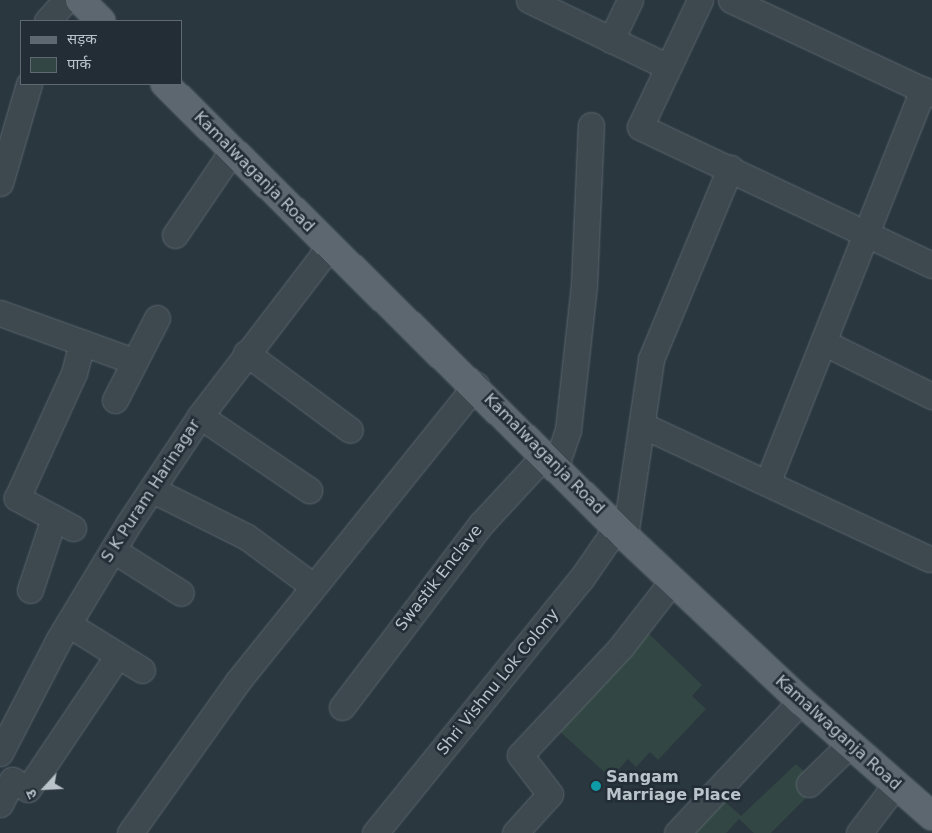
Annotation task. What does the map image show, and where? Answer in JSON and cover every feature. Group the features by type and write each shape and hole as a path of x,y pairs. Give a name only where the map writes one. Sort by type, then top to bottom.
{"main road":[{"path":"80,0 101,20"},
{"name":"Kamalwaganja Road","path":"165,85 329,247 476,385 621,532 801,701 932,816"}],"street":[{"path":"48,20 66,0"},
{"path":"529,0 668,68"},
{"path":"611,40 630,0"},
{"path":"700,0 640,127 932,265"},
{"path":"730,0 928,92 864,233 768,481"},
{"path":"0,183 29,85"},
{"path":"550,462 568,430 584,284 591,126"},
{"path":"175,235 232,151"},
{"path":"621,532 642,426 651,359 730,168"},
{"name":"S K Puram Harinagar","path":"0,753 68,624 113,550 200,416 246,353 329,247"},
{"path":"0,313 133,361"},
{"path":"115,400 133,361 157,318"},
{"path":"823,342 932,396"},
{"path":"30,590 64,523 17,498 74,373 82,343"},
{"path":"246,353 350,430"},
{"path":"130,833 238,681 476,385"},
{"path":"200,416 309,490"},
{"path":"642,426 768,481 929,559"},
{"name":"Swastik Enclave","path":"342,707 481,524 550,462"},
{"path":"153,490 247,537 313,586"},
{"name":"Shri Vishnu Lok Colony","path":"375,833 621,532"},
{"path":"113,550 181,593"},
{"path":"515,833 550,794 520,755 621,647 673,580"},
{"path":"68,624 142,670"},
{"path":"0,804 12,780 28,789 118,655"},
{"path":"677,833 801,701"},
{"path":"809,784 850,744"},
{"path":"859,833 896,784"}],"green space":[{"path":"645,630 702,685 692,696 706,709 658,760 650,752 636,767 628,759 611,778 558,730"},
{"path":"796,764 819,785 771,833 754,833 739,819 726,833 690,833 722,799 741,816"}],"place":[{"name":"Sangam Marriage Place","path":"596,786"}]}
